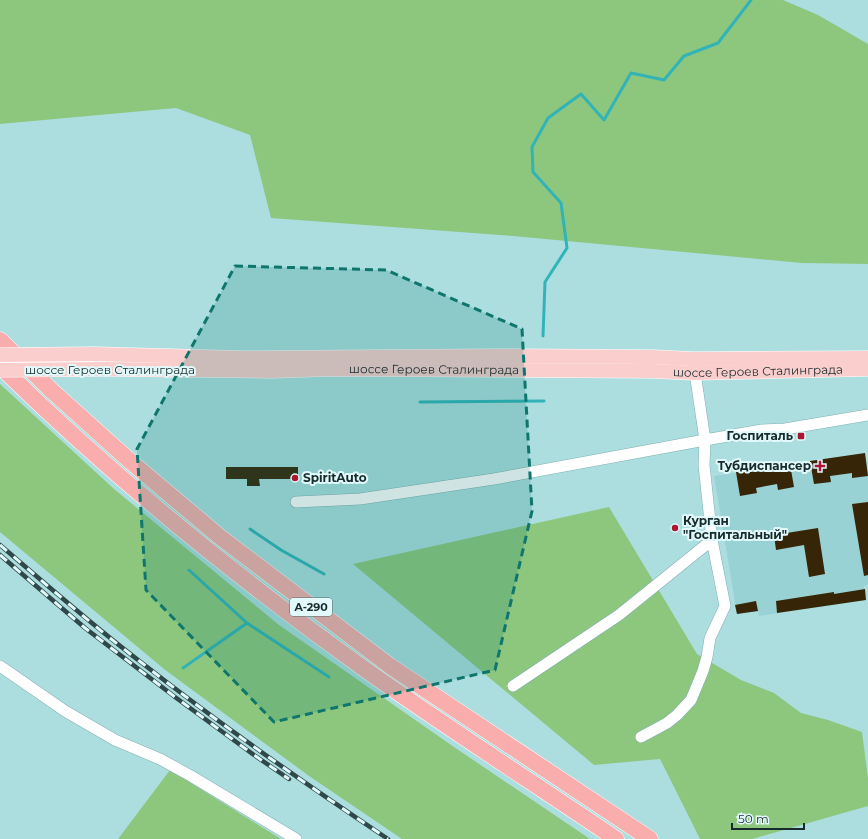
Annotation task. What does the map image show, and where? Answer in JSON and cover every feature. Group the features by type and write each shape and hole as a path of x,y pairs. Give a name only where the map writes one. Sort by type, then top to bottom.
{"highway":[{"name":"А-290","path":"0,340 51,390 131,462 220,537 390,666 650,839"},
{"name":"А-290","path":"0,366 115,472 185,531 294,617 363,668 435,718 616,839"}],"main road":[{"name":"шоссе Героев Сталинграда","path":"0,355 94,354 243,358 332,356 653,357 694,359 868,358"},
{"name":"шоссе Героев Сталинграда","path":"0,370 106,369 273,371 331,369 653,371 695,373 868,369"}],"street":[{"path":"641,737 667,723 684,708 695,692 707,657 710,638 725,606 712,540 704,465 705,440 694,359"},
{"path":"296,502 360,499 494,480 762,430 785,429 868,415"},
{"path":"513,686 619,615 712,540"},
{"path":"0,666 72,715 115,740 191,776 294,839"}],"highlighted area":[{"path":"235,266 386,270 522,329 532,511 495,670 274,722 146,590 137,449"}],"shaded area":[{"path":"865,453 868,473 868,585 864,586 866,600 759,616 758,611 737,614 714,476"}],"green space":[{"path":"0,0 783,0 818,15 868,44 868,264 802,263 513,236 271,218 250,135 176,108 0,124"},
{"path":"0,384 114,489 279,625 454,747 590,839 402,839 309,776 164,669 0,532"},
{"path":"609,507 697,654 741,680 774,693 801,713 828,720 862,732 868,778 868,806 752,839 700,839 660,759 594,765 353,564"},
{"path":"170,770 281,839 118,839"}],"building":[{"path":"865,453 868,476 852,478 852,473 830,476 831,482 814,484 810,461"},
{"path":"790,464 794,487 778,490 777,484 756,488 757,493 740,496 736,472"},
{"path":"226,467 298,467 298,479 259,479 260,486 247,486 247,479 226,479"},
{"path":"868,502 868,575 864,576 852,504"},
{"path":"818,528 825,574 809,577 804,545 776,550 774,535"},
{"path":"865,589 866,600 777,613 776,601"},
{"path":"756,601 758,611 737,614 735,605"}],"waterway":[{"path":"543,336 545,282 567,248 561,203 533,172 532,147 548,118 581,94 604,120 631,73 664,80 684,56 718,43 751,0"},
{"path":"420,402 544,401"},
{"path":"250,529 281,550 324,574"},
{"path":"189,570 247,623 329,677"},
{"path":"183,668 247,623"}],"railway":[{"path":"0,545 88,620 202,709 325,797 388,839"},
{"path":"0,555 85,628 175,697 289,779"}],"place":[{"name":"Госпиталь","path":"801,436"},
{"name":"Тубдиспансер","path":"820,466"},
{"name":"SpiritAuto","path":"295,478"},
{"name":"Курган \"Госпитальный\"","path":"675,528"}]}
